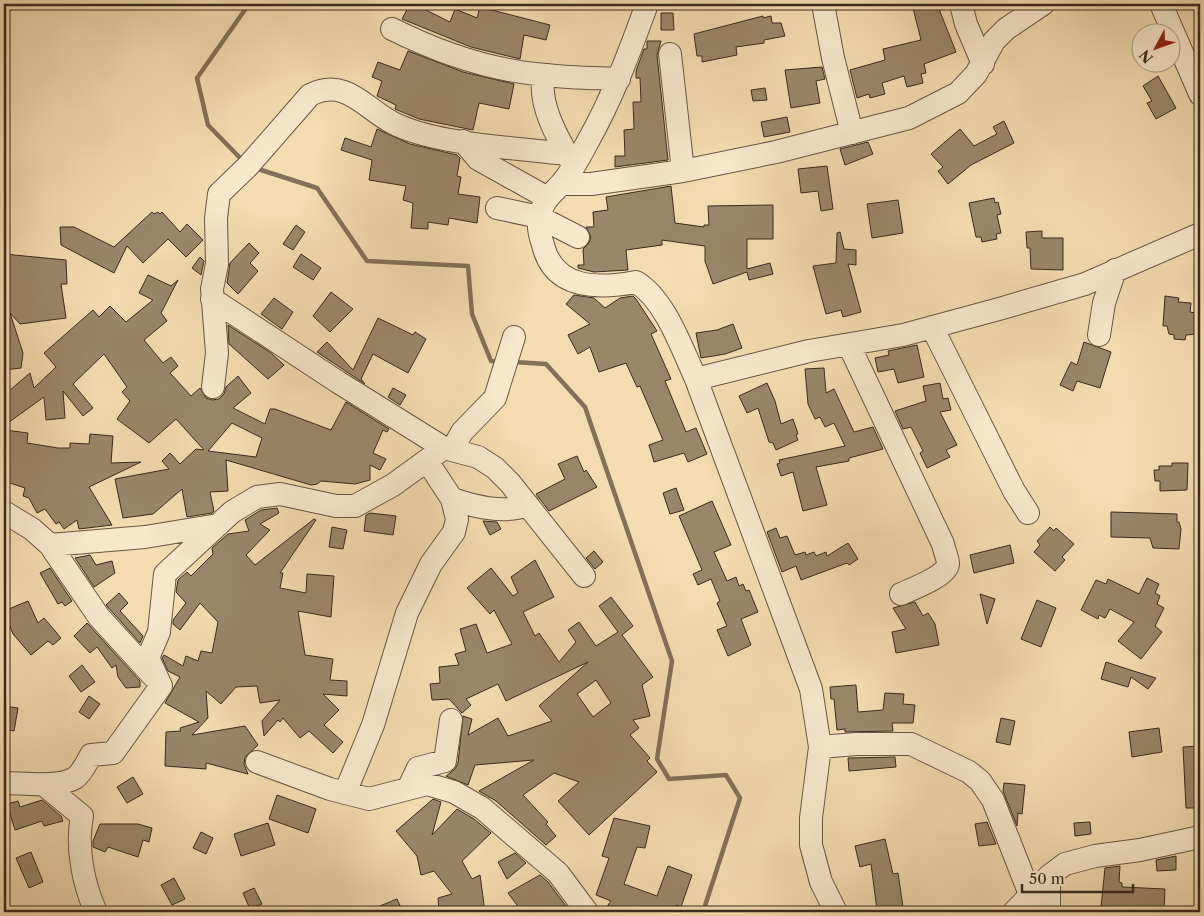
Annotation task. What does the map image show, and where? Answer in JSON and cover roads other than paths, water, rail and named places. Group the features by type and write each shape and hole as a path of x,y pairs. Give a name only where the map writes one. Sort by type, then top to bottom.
{"street":[{"path":"647,4 619,79 596,126 571,160 549,199 544,249 551,263 564,277 594,286 610,287 636,282 648,289 676,336 696,379 811,689 820,747 811,818 811,845 821,882 836,912"},
{"path":"823,4 833,58 852,133"},
{"path":"961,4 966,24 982,64"},
{"path":"496,208 549,199 591,184 683,171 776,152 909,118 958,93 976,74 994,41 1006,29 1043,4"},
{"path":"1161,4 1200,94"},
{"path":"392,29 423,44 459,57 544,75 619,79"},
{"path":"670,54 683,171"},
{"path":"544,75 541,86 543,97 558,136 571,160"},
{"path":"213,387 217,353 212,299 217,264 216,218 219,194 248,166 310,95 322,88 344,90 397,125 420,134 571,160"},
{"path":"463,141 483,162 549,199 578,237"},
{"path":"696,379 809,351 849,345 932,327 1085,284 1200,234"},
{"path":"1099,335 1104,303 1115,270"},
{"path":"212,299 441,453 478,457 495,468 528,505 584,576"},
{"path":"932,327 1014,491 1028,513"},
{"path":"162,686 148,658 159,632 165,574 218,525 243,505 267,494 280,494 336,506 355,506 393,485 441,453 495,398 514,337"},
{"path":"849,345 942,544 948,563 938,576 901,594"},
{"path":"345,792 373,725 407,613 431,564 454,532 457,519 441,453"},
{"path":"452,499 498,509 515,510 528,505"},
{"path":"4,512 32,529 50,544 99,618 162,686"},
{"path":"50,544 145,537 218,525"},
{"path":"4,783 43,784 62,782 75,778 91,755 113,753 162,686"},
{"path":"409,787 418,768 445,761 451,720"},
{"path":"820,747 856,744 911,744 969,772 980,781 994,800 1031,897"},
{"path":"258,762 369,799 409,787 427,784 454,792 469,800 558,873 587,912"},
{"path":"43,784 82,816 79,832 80,853 90,901 96,912"},
{"path":"1014,912 1031,897 1049,876 1065,864 1200,837"},
{"path":"1049,876 1049,912"}],"waterway":[{"path":"244,162 208,125 197,78 249,4"},
{"path":"255,168 317,188 367,261 468,266 472,314 491,361 499,362"},
{"path":"514,362 546,364 585,407 672,661 657,759 669,779 726,775 740,798 703,912"}]}
